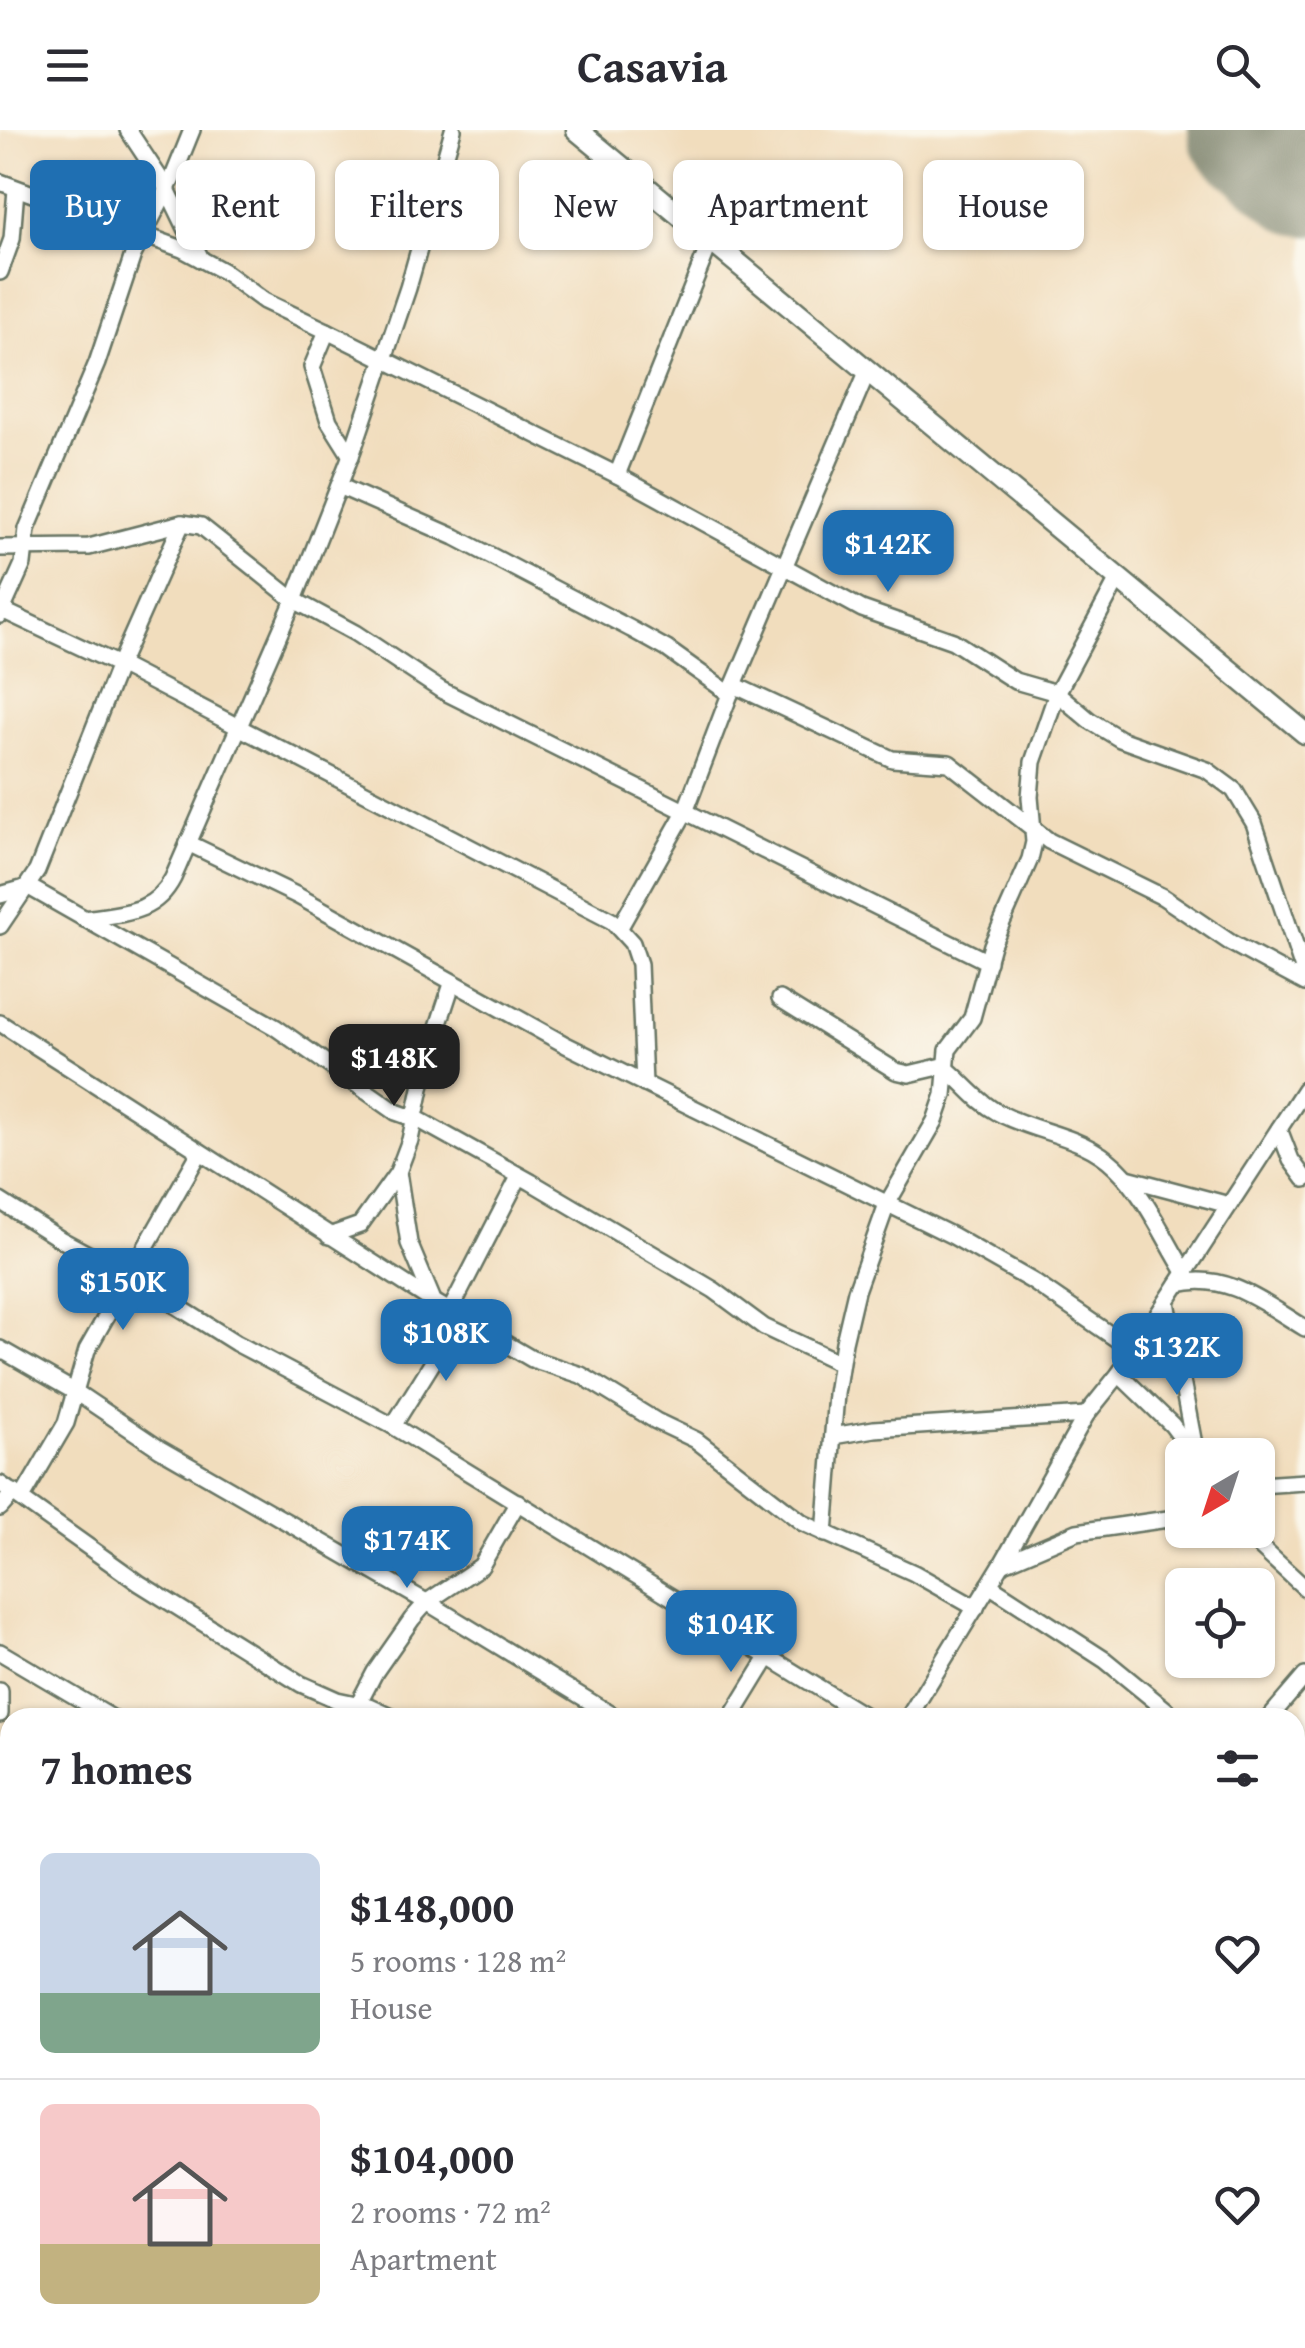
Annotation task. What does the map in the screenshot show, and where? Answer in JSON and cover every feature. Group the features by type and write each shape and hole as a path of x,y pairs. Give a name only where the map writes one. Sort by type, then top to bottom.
{"street":[{"path":"128,130 167,188 202,259"},
{"path":"156,209 192,130"},
{"path":"84,919 142,910 168,889 294,600 351,456 453,130"},
{"path":"578,130 673,209"},
{"path":"0,182 30,194"},
{"path":"0,272 12,239 16,189"},
{"path":"156,241 202,259 264,301 617,475 882,618 953,641 1014,682 1057,692 1120,739 1207,770 1234,790 1254,823 1305,975"},
{"path":"137,250 97,363 27,529 23,564 1,612 119,665 620,927 640,964 644,1084"},
{"path":"617,475 707,250"},
{"path":"723,250 1305,733"},
{"path":"327,331 312,368 329,421 351,456"},
{"path":"620,927 685,812 783,566 868,370"},
{"path":"339,486 456,537 631,628 732,690 892,760 949,763 1034,830 1068,851 1164,897 1251,955 1305,983"},
{"path":"0,926 29,887 119,665 182,523"},
{"path":"0,548 103,546 182,523 209,530 294,600 464,702 988,962"},
{"path":"825,1534 840,1363 856,1292 888,1204 935,1121 944,1095 948,1050 967,1028 979,1003 992,945 1030,859 1034,830 1030,797 1033,762 1057,692 1118,577"},
{"path":"188,843 298,896 452,984 644,1084 993,1258 1134,1350"},
{"path":"0,895 29,887 275,1027 396,1112 415,1119 714,1290 764,1327 840,1363"},
{"path":"329,1236 360,1225 398,1172 452,984"},
{"path":"780,999 896,1071 909,1074 934,1066 946,1068 984,1105 1014,1120 1084,1144 1109,1160 1126,1178 1181,1278"},
{"path":"0,1024 434,1302 532,1359 581,1375 656,1421 684,1432 776,1504 825,1534 914,1573 976,1608"},
{"path":"914,1708 1086,1415 1119,1374 1305,1090"},
{"path":"1279,1129 1291,1160 1305,1179"},
{"path":"0,1508 66,1423 87,1350 200,1152"},
{"path":"398,1172 409,1242 434,1302"},
{"path":"392,1426 455,1314 518,1177"},
{"path":"1126,1178 1229,1205"},
{"path":"0,1201 249,1351 392,1426 852,1708"},
{"path":"1181,1278 1222,1282 1305,1328"},
{"path":"1167,1302 1192,1438"},
{"path":"0,1349 77,1393 160,1449 427,1602 600,1708"},
{"path":"1119,1374 1182,1438"},
{"path":"833,1436 874,1429 1086,1415"},
{"path":"1275,1484 1305,1482"},
{"path":"12,1492 139,1583 346,1708"},
{"path":"356,1708 392,1645 427,1602 481,1566 518,1502"},
{"path":"1002,1564 1077,1532 1165,1519"},
{"path":"1262,1548 1305,1588"},
{"path":"989,1585 1104,1660 1166,1708"},
{"path":"0,1652 95,1708"},
{"path":"738,1708 769,1656"},
{"path":"1278,1708 1305,1676"},
{"path":"0,1691 0,1714"}],"runway":[{"path":"1247,130 1305,177"}]}
